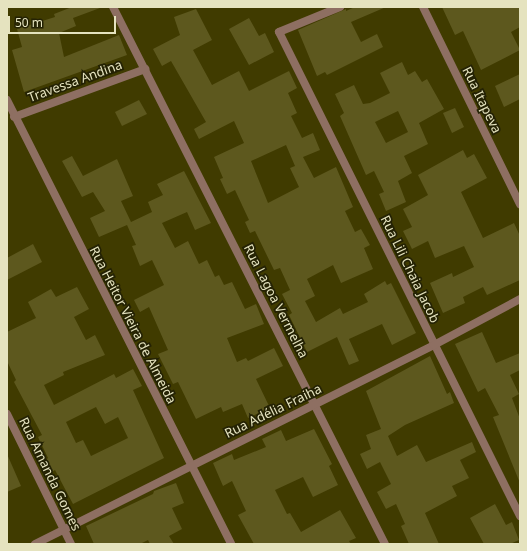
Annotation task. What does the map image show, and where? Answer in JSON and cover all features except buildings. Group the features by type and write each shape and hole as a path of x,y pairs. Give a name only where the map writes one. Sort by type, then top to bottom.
{"street":[{"name":"Rua Lagoa Vermelha","path":"113,7 146,68 385,544"},
{"name":"Rua Lili Chaia Jacob","path":"340,7 279,32 434,346 520,516"},
{"name":"Rua Itapeva","path":"423,7 520,204"},
{"name":"Travessa Andina","path":"14,117 146,68"},
{"name":"Rua Heitor Vieira de Almeida","path":"7,100 14,117 231,544"},
{"name":"Rua Adélia Fraiha","path":"35,544 314,404 434,346 520,299"},
{"name":"Rua Amanda Gomes","path":"7,414 71,544"}]}
